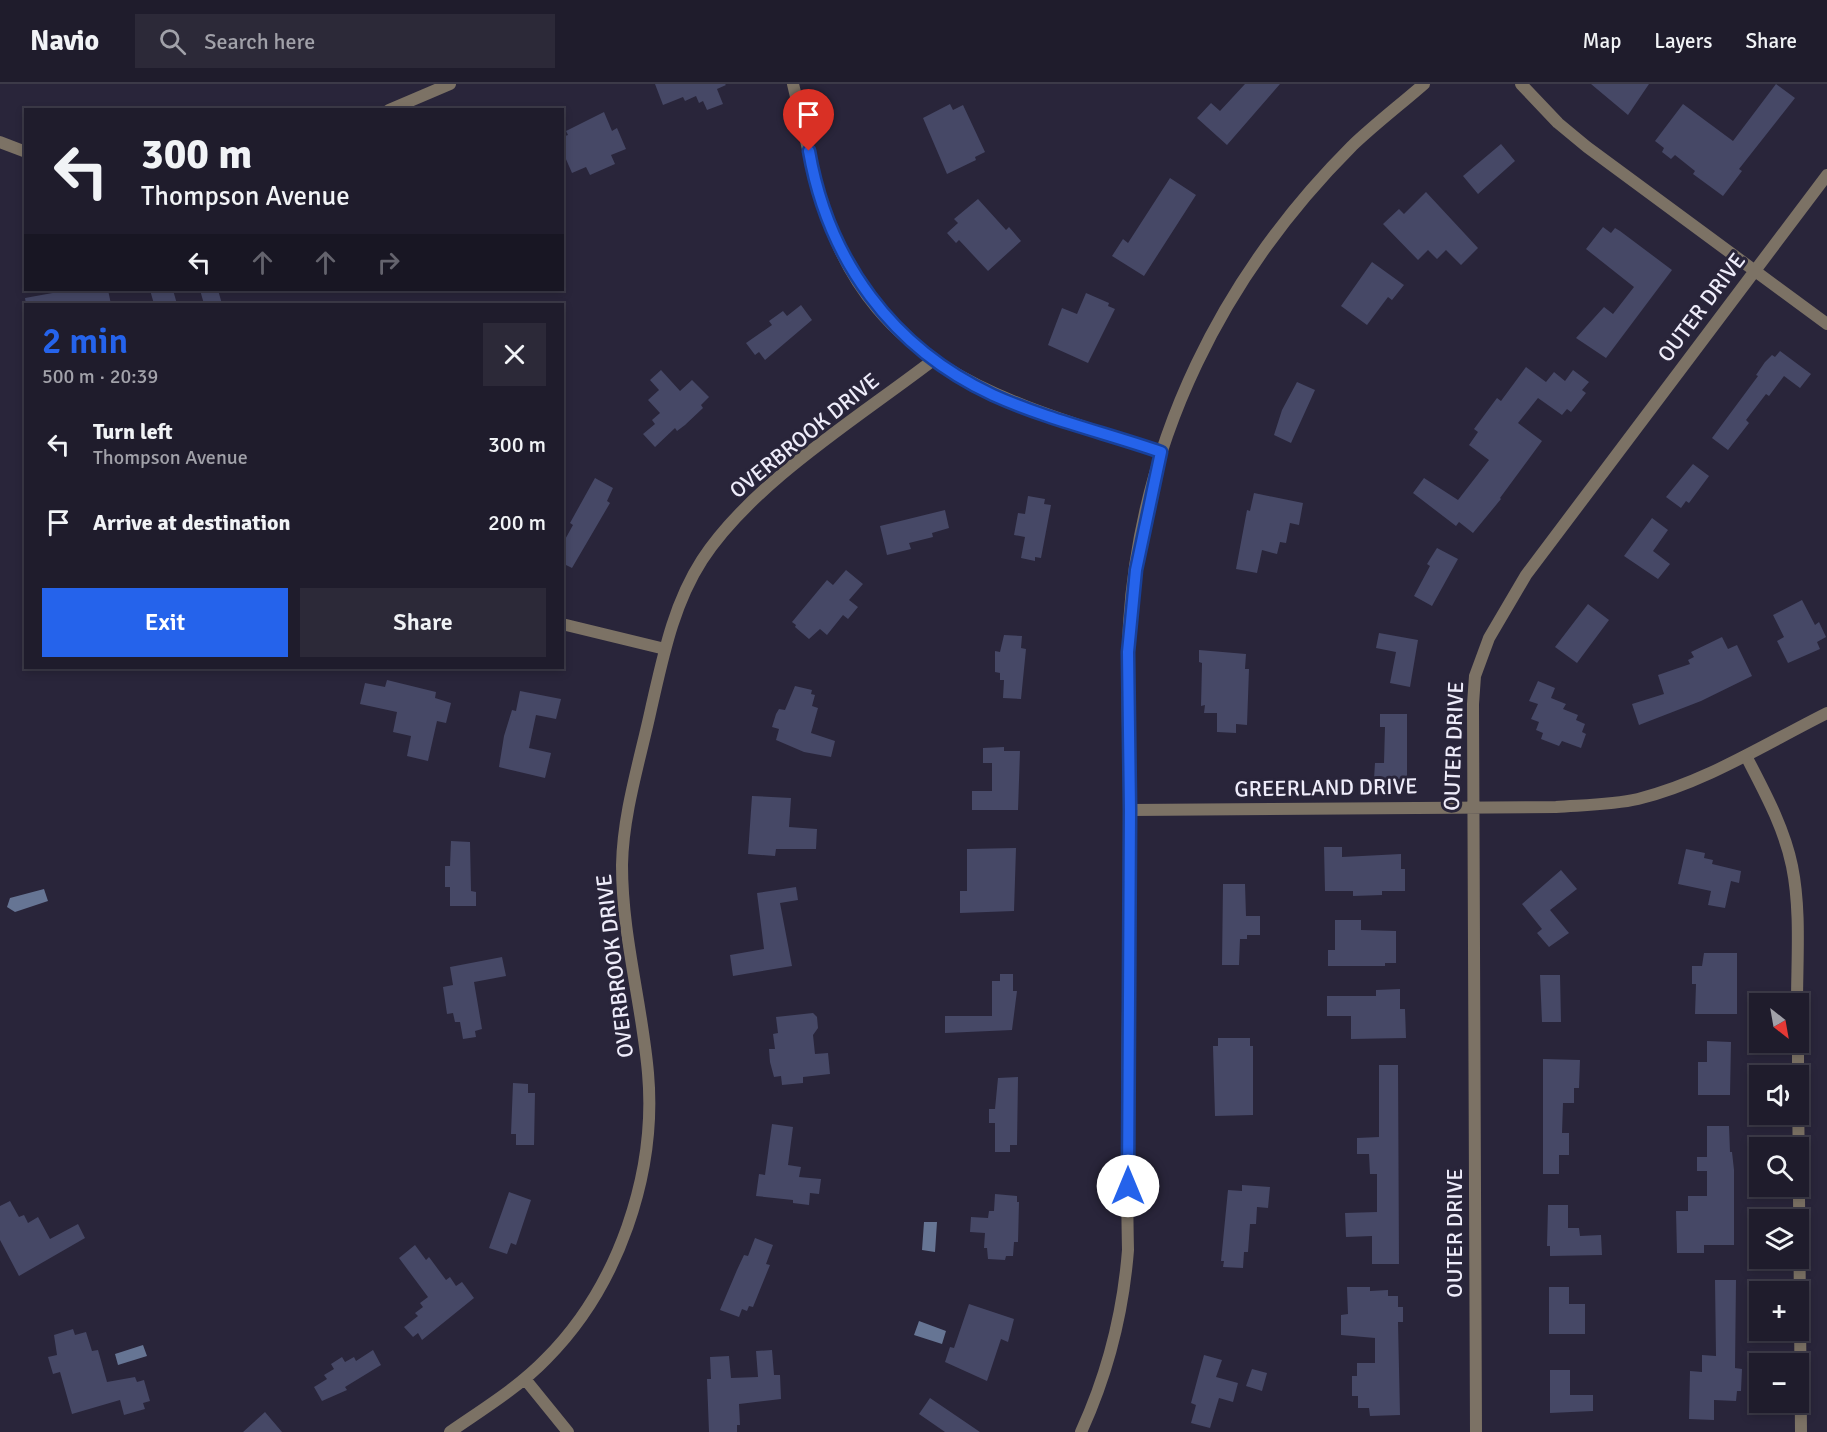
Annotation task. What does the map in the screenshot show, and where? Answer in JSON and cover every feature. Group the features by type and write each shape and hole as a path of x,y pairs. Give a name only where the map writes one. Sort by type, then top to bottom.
{"street":[{"path":"393,108 450,84"},
{"path":"793,84 828,222 848,263 879,309 932,361 995,396 1161,452"},
{"path":"1081,1432 1108,1362 1124,1293 1128,1250 1130,810 1127,683 1130,619 1146,519 1161,452 1209,338 1230,298 1266,245 1352,146 1424,84"},
{"path":"1521,84 1558,123 1587,147 1827,324"},
{"path":"0,142 24,151"},
{"name":"OUTER DRIVE","path":"1476,1432 1472,806 1475,676 1489,638 1526,575 1827,175"},
{"name":"OVERBROOK DRIVE","path":"450,1432 545,1361 580,1319 617,1250 640,1183 646,1143 649,1088 643,1022 624,910 623,853 632,793 665,649 690,580 728,525 785,473 932,361"},
{"path":"564,624 665,649"},
{"name":"GREERLAND DRIVE","path":"1130,810 1556,807 1636,800 1688,783 1746,756 1827,713"},
{"path":"1746,756 1779,828 1792,866 1797,917 1797,993"},
{"path":"1798,1125 1801,1432"},
{"path":"525,1378 568,1432"}],"water":[{"path":"44,889 48,901 15,912 7,907 10,898"},
{"path":"924,1222 937,1222 935,1252 922,1250"},
{"path":"919,1321 946,1331 942,1344 914,1335"},
{"path":"143,1345 147,1356 118,1365 115,1354"}],"building":[{"path":"655,84 726,85 717,89 723,104 707,110 703,101 699,103 696,96 685,101 683,97 663,105"},
{"path":"1245,84 1280,84 1227,145 1197,118 1211,103 1220,111"},
{"path":"1591,84 1649,84 1628,115"},
{"path":"1776,84 1795,98 1739,169 1742,171 1723,196 1693,174 1695,171 1675,155 1671,159 1662,152 1664,148 1655,141 1683,104 1733,141"},
{"path":"950,104 953,110 963,105 985,152 975,157 976,160 947,174 923,118"},
{"path":"604,112 612,131 617,128 626,149 611,155 615,164 590,175 586,167 572,173 564,155 564,136 568,135 566,131"},
{"path":"1501,144 1515,161 1478,194 1463,176"},
{"path":"1170,178 1196,195 1144,276 1112,256 1123,239 1128,243"},
{"path":"1426,192 1478,248 1461,265 1446,250 1437,259 1428,250 1418,260 1383,224 1399,209 1404,214"},
{"path":"978,199 1006,230 1009,227 1021,241 988,271 959,240 956,243 947,233 958,223 954,219"},
{"path":"1603,227 1611,233 1615,228 1620,231 1672,270 1606,358 1576,338 1604,307 1613,314 1634,287 1586,249"},
{"path":"1372,262 1404,285 1392,300 1388,297 1367,325 1341,306"},
{"path":"64,291 108,291 111,303 26,303 25,298"},
{"path":"150,291 173,291 177,303 154,303"},
{"path":"200,291 218,291 222,303 204,303"},
{"path":"1086,293 1109,303 1108,306 1115,309 1088,363 1048,345 1062,308 1077,314"},
{"path":"801,305 812,320 765,360 759,352 755,355 746,343 772,325 769,321 783,311 787,316"},
{"path":"1780,351 1811,374 1800,388 1784,376 1769,396 1766,394 1746,420 1749,423 1728,450 1712,438 1758,376 1756,375 1765,362 1772,355 1775,357"},
{"path":"1526,367 1546,382 1554,372 1565,381 1573,370 1589,382 1582,390 1586,393 1571,412 1567,409 1562,415 1538,398 1518,423 1542,441 1501,499 1473,533 1459,522 1456,526 1413,493 1424,478 1458,500 1489,460 1469,445 1478,432 1474,429 1497,398 1501,401"},
{"path":"661,370 680,391 692,380 709,397 701,405 703,408 685,425 677,431 675,428 655,447 643,434 655,424 652,420 660,413 648,400 659,390 650,380"},
{"path":"1297,382 1315,390 1291,443 1274,435 1282,410"},
{"path":"1693,464 1709,476 1689,503 1686,501 1681,508 1666,497"},
{"path":"595,478 613,488 607,501 610,503 572,568 564,564 564,541 573,525 570,523"},
{"path":"1254,493 1303,503 1299,525 1290,523 1286,543 1280,542 1277,554 1262,550 1257,573 1236,569 1247,510 1250,511"},
{"path":"1028,496 1045,499 1044,504 1051,505 1041,558 1035,557 1035,561 1021,558 1025,537 1014,535 1018,513 1025,514"},
{"path":"945,510 949,528 932,533 933,537 909,543 911,549 887,555 880,526"},
{"path":"1652,518 1668,530 1653,551 1670,564 1658,579 1624,556"},
{"path":"1437,548 1458,559 1432,606 1414,596 1430,566 1427,564"},
{"path":"846,570 863,584 849,600 858,607 848,619 843,615 827,635 820,629 809,639 792,622 827,580 833,585"},
{"path":"1802,600 1815,625 1819,622 1826,637 1817,642 1820,649 1788,663 1777,641 1784,637 1773,615"},
{"path":"1588,604 1609,620 1577,663 1555,647"},
{"path":"1379,633 1418,640 1410,687 1390,683 1396,652 1376,648"},
{"path":"1004,635 1022,636 1021,648 1026,649 1021,699 1003,698 1004,680 1000,680 1000,673 995,672 995,651 1000,652"},
{"path":"1722,637 1728,649 1737,645 1752,676 1701,701 1639,725 1632,704 1664,694 1658,675 1690,664 1688,660 1694,657 1691,652"},
{"path":"1199,650 1246,654 1245,669 1249,669 1247,725 1236,724 1236,733 1217,732 1217,713 1204,713 1205,705 1201,706 1202,663 1199,662"},
{"path":"387,680 436,692 435,698 451,703 446,723 437,721 428,761 407,756 411,736 393,732 397,712 360,704 365,683 385,687"},
{"path":"1538,681 1555,688 1551,698 1566,704 1563,709 1578,715 1576,720 1585,724 1582,732 1586,734 1581,748 1562,741 1559,746 1541,739 1543,733 1536,730 1539,722 1531,719 1538,704 1529,701"},
{"path":"795,686 812,690 811,694 815,695 812,706 818,708 811,733 835,741 831,757 804,752 776,740 779,729 772,727 776,714 779,709 785,710"},
{"path":"520,691 561,699 556,719 536,715 529,748 551,753 545,778 499,767 504,736 512,710 516,711"},
{"path":"1380,714 1407,714 1407,779 1374,779 1375,763 1384,763 1385,727 1380,727"},
{"path":"1004,747 1004,751 1020,751 1018,810 972,810 972,791 992,791 992,763 983,763 983,748"},
{"path":"752,796 791,798 789,827 817,829 816,849 776,849 775,856 748,854"},
{"path":"451,841 470,842 471,891 476,892 476,906 450,906 450,887 445,887 445,866 450,866"},
{"path":"1324,847 1342,847 1342,857 1401,854 1401,869 1405,869 1405,891 1382,891 1382,895 1353,896 1353,891 1325,891"},
{"path":"1016,848 1014,911 960,913 960,891 967,891 967,849"},
{"path":"1686,849 1705,853 1704,858 1713,860 1712,864 1741,871 1739,883 1731,881 1725,908 1708,905 1711,891 1678,884"},
{"path":"1561,870 1577,889 1550,910 1569,933 1549,947 1537,933 1542,929 1522,904"},
{"path":"1223,884 1245,884 1246,916 1260,916 1260,935 1247,935 1247,939 1240,939 1239,965 1222,965"},
{"path":"796,887 798,900 780,903 792,966 733,976 730,955 764,949 757,893"},
{"path":"1335,920 1361,920 1361,930 1396,931 1396,963 1385,963 1385,966 1328,966 1328,950 1335,950"},
{"path":"1704,953 1737,953 1737,1014 1695,1014 1696,984 1692,984 1692,966 1702,966"},
{"path":"502,957 506,976 474,982 482,1029 475,1031 476,1037 463,1039 460,1022 455,1022 453,1013 447,1014 443,987 453,985 450,967"},
{"path":"1000,974 1013,974 1013,991 1017,991 1012,1030 945,1033 945,1016 992,1016 992,981 1000,981"},
{"path":"1540,975 1560,975 1561,1022 1542,1022"},
{"path":"1400,989 1400,1009 1405,1009 1406,1038 1351,1039 1351,1016 1327,1016 1327,996 1376,996 1376,990"},
{"path":"813,1013 817,1017 818,1028 813,1035 815,1054 828,1053 830,1074 803,1077 803,1083 782,1085 781,1076 774,1077 770,1062 769,1049 775,1049 773,1034 778,1033 776,1017"},
{"path":"1218,1038 1250,1038 1250,1046 1253,1046 1253,1115 1215,1116 1213,1046 1218,1046"},
{"path":"1707,1041 1731,1042 1730,1095 1698,1095 1698,1062 1707,1062"},
{"path":"1543,1059 1580,1060 1579,1088 1574,1088 1574,1103 1563,1103 1562,1133 1569,1133 1569,1155 1559,1155 1559,1174 1543,1174"},
{"path":"1379,1065 1398,1065 1399,1264 1372,1264 1372,1236 1346,1237 1345,1213 1377,1212 1377,1174 1370,1174 1369,1154 1357,1154 1357,1138 1379,1137"},
{"path":"1018,1077 1017,1145 1010,1145 1010,1152 995,1152 995,1123 989,1123 989,1109 995,1109 998,1078"},
{"path":"513,1083 528,1084 528,1093 535,1093 534,1145 516,1145 516,1134 511,1134"},
{"path":"772,1124 793,1127 788,1165 801,1167 799,1177 821,1179 819,1194 810,1193 809,1205 793,1203 793,1200 756,1196 759,1174 765,1175"},
{"path":"1707,1126 1729,1126 1730,1152 1732,1152 1734,1170 1734,1245 1704,1245 1704,1253 1677,1253 1676,1211 1688,1211 1688,1196 1707,1196 1707,1171 1697,1171 1697,1157 1707,1157"},
{"path":"1242,1185 1270,1187 1268,1208 1257,1207 1256,1224 1250,1224 1248,1252 1244,1252 1243,1268 1223,1267 1224,1261 1221,1261 1228,1190 1242,1191"},
{"path":"509,1192 531,1200 516,1245 511,1243 507,1254 489,1248"},
{"path":"995,1194 1017,1196 1017,1202 1019,1202 1018,1242 1014,1242 1013,1256 1006,1256 1005,1260 988,1259 987,1248 984,1248 985,1233 970,1232 971,1217 988,1218 989,1211 994,1211"},
{"path":"10,1201 19,1217 24,1215 28,1223 38,1217 50,1239 78,1224 85,1238 19,1276 0,1240 0,1206"},
{"path":"1548,1205 1568,1205 1568,1228 1579,1228 1580,1236 1601,1235 1602,1255 1550,1256 1550,1246 1547,1246"},
{"path":"755,1238 773,1245 766,1264 770,1265 753,1307 749,1306 747,1311 742,1309 739,1317 720,1310 744,1255 748,1256"},
{"path":"415,1245 426,1260 429,1257 446,1280 450,1277 456,1286 462,1282 474,1298 422,1340 418,1333 413,1337 404,1327 418,1316 415,1313 423,1307 420,1303 428,1297 399,1258"},
{"path":"1715,1280 1736,1280 1735,1368 1742,1369 1741,1391 1737,1391 1736,1401 1714,1400 1714,1420 1689,1419 1690,1371 1702,1372 1702,1355 1716,1356"},
{"path":"1347,1287 1370,1287 1370,1291 1388,1290 1388,1296 1398,1296 1398,1307 1403,1307 1403,1322 1398,1322 1400,1415 1370,1416 1369,1408 1358,1408 1358,1396 1352,1396 1352,1376 1357,1376 1357,1363 1375,1363 1375,1338 1341,1335 1341,1315 1348,1314"},
{"path":"1549,1287 1569,1287 1569,1304 1585,1304 1585,1334 1549,1334"},
{"path":"969,1304 1014,1319 1008,1342 1001,1339 987,1381 945,1362 950,1347 954,1348"},
{"path":"73,1329 75,1335 86,1332 92,1351 98,1350 107,1382 135,1377 137,1382 144,1380 150,1401 143,1403 145,1409 124,1415 120,1400 72,1414 60,1372 53,1374 48,1357 57,1355 54,1335"},
{"path":"373,1350 381,1365 345,1387 347,1390 322,1401 314,1387 327,1379 324,1375 334,1369 331,1364 342,1357 345,1362 354,1357 356,1361"},
{"path":"772,1350 774,1375 780,1375 781,1399 739,1404 740,1425 737,1425 737,1432 709,1432 707,1379 711,1379 710,1357 729,1356 731,1378 758,1377 756,1351"},
{"path":"1204,1355 1222,1360 1216,1377 1238,1383 1233,1402 1219,1398 1210,1428 1191,1423 1196,1405 1191,1403"},
{"path":"1252,1369 1267,1373 1262,1391 1246,1386"},
{"path":"1550,1370 1570,1370 1570,1395 1593,1395 1593,1411 1550,1413"},
{"path":"930,1398 980,1432 945,1432 919,1414"},
{"path":"265,1412 282,1432 243,1432"}],"route":[{"path":"809,151 828,222 848,263 879,309 932,361 995,396 1161,452 1136,570 1128,652 1130,810 1128,1186"}]}
